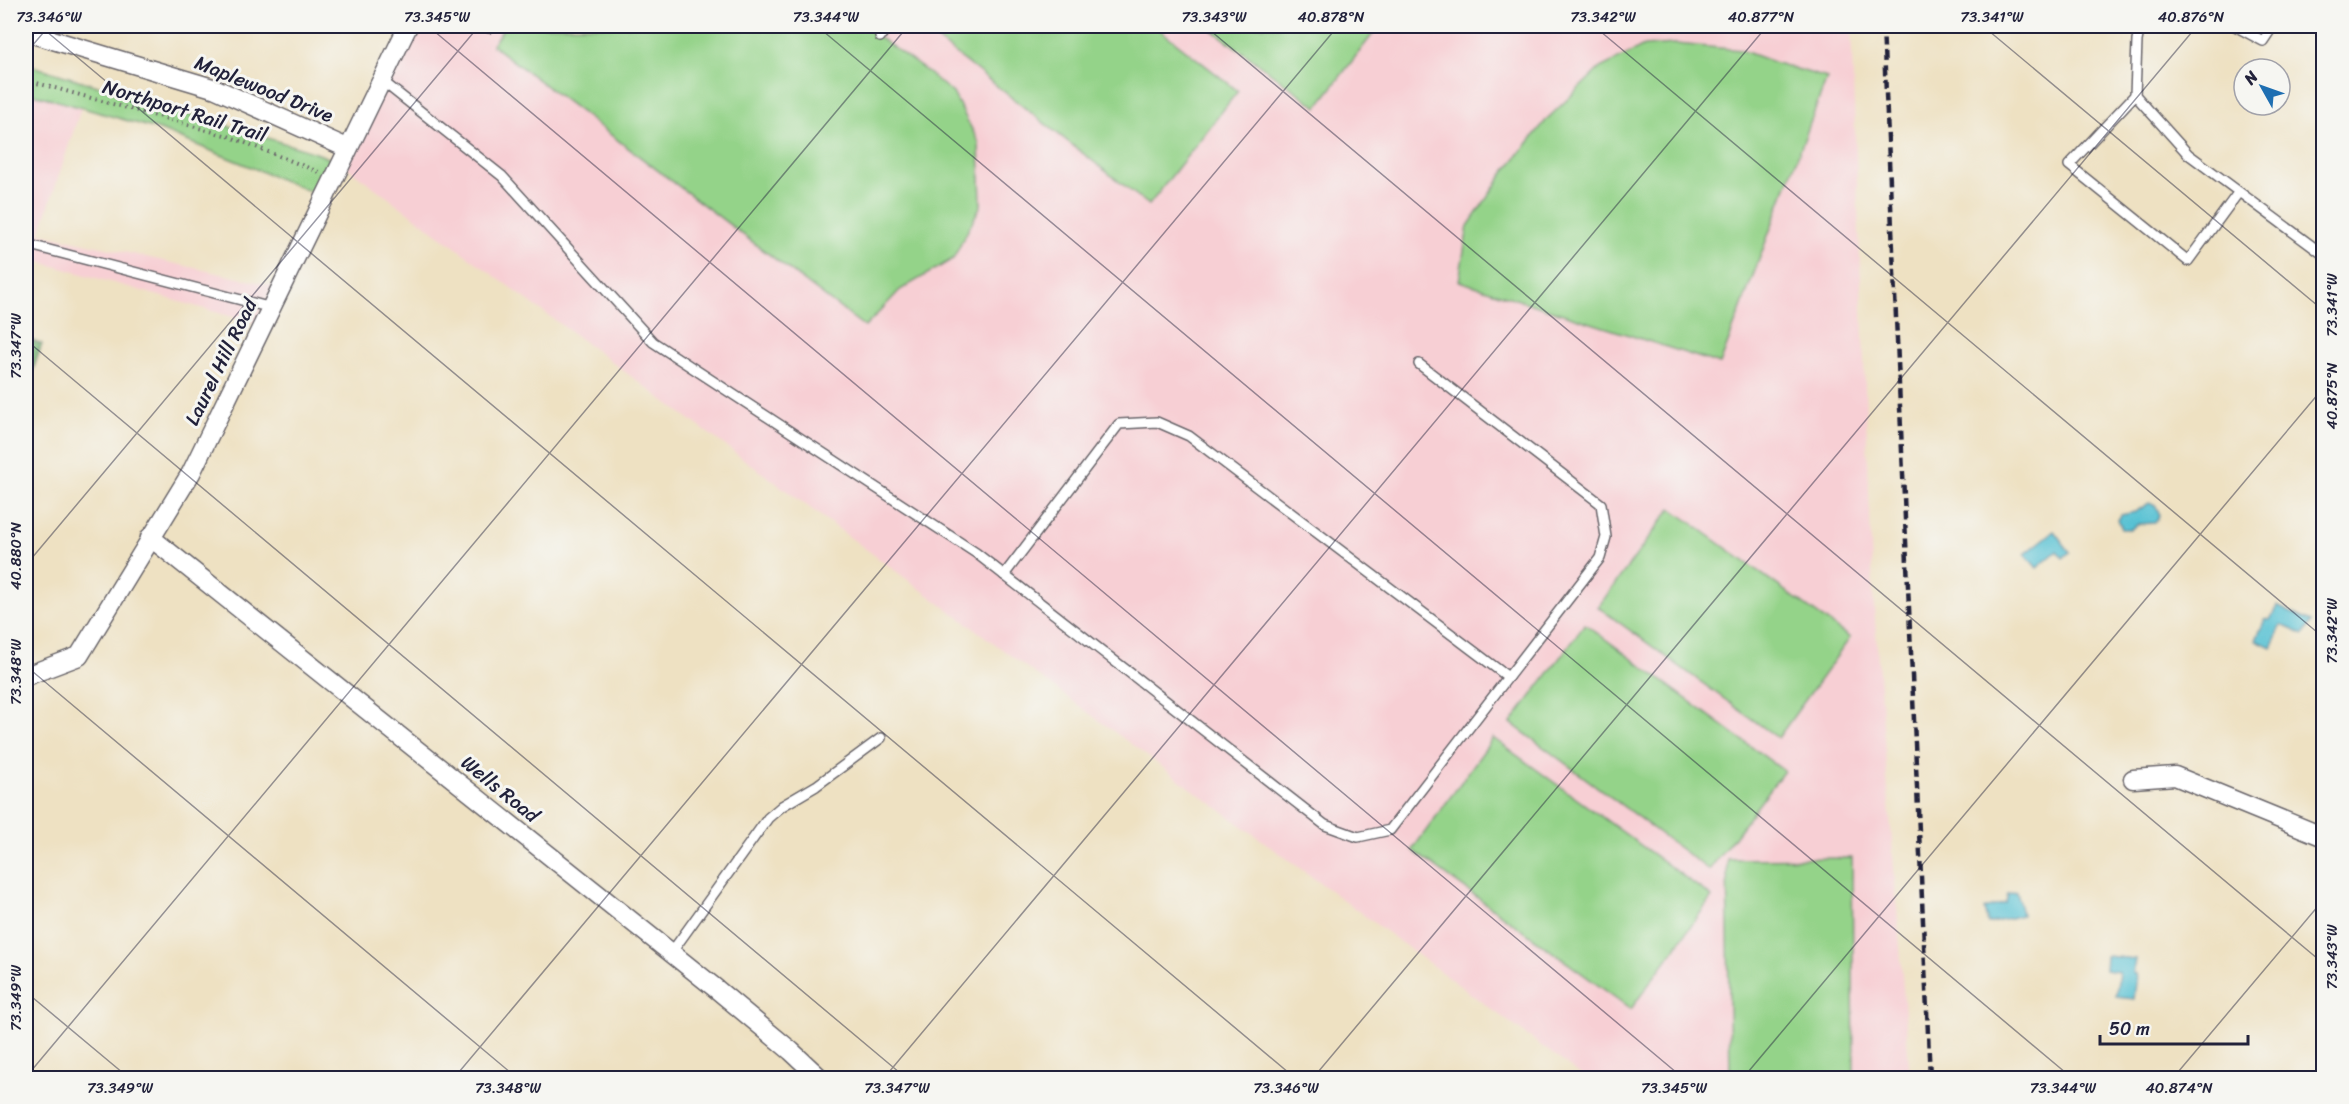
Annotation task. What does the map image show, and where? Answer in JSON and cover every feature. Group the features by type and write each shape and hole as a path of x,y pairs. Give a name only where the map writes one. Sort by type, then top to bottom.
{"street":[{"name":"Laurel Hill Road","path":"26,676 79,656 191,473 408,26"},
{"name":"Maplewood Drive","path":"26,32 216,89 347,148"},
{"name":"Wells Road","path":"150,537 671,953 783,1044 820,1078"},
{"path":"2133,779 2175,776 2324,837"}],"lane":[{"path":"880,37 888,26"},
{"path":"2140,26 2137,41 2135,95 2069,165 2188,261 2238,193"},
{"path":"2235,26 2263,41 2273,26"},
{"path":"381,80 502,176 652,342 976,553 1324,825 1358,837 1390,830 1600,558 1606,537 1602,504 1419,364"},
{"path":"2135,95 2188,154 2324,255"},
{"path":"26,244 272,308"},
{"path":"1005,575 1119,424 1157,422 1189,436 1508,677"},
{"path":"671,953 768,818 881,738"}],"path":[{"name":"Northport Rail Trail","path":"26,80 228,136 333,177"}],"shaded area":[{"path":"416,26 1851,26 1873,593 1910,1078 1585,1078 341,163"},
{"path":"26,92 81,108 40,233 274,286 254,323 26,258"}],"green space":[{"path":"505,26 863,26 953,93 979,143 981,205 953,259 900,290 865,327 492,45"},
{"path":"920,26 1155,26 1238,91 1149,205"},
{"path":"1207,26 1379,26 1317,107"},
{"path":"1676,44 1741,50 1827,78 1720,364 1459,281 1468,226 1503,174 1548,118 1600,68 1644,46"},
{"path":"26,64 316,153 341,163 324,197 160,130 26,92"},
{"path":"26,339 42,344 26,390"},
{"path":"1671,508 1850,638 1778,738 1598,607"},
{"path":"1585,624 1784,771 1709,870 1511,723"},
{"path":"1493,738 1712,897 1631,1009 1412,850"},
{"path":"1852,858 1854,1078 1730,1078 1727,859"}],"water":[{"path":"2149,503 2158,511 2155,523 2138,524 2131,529 2122,529 2118,520 2121,515 2135,512"},
{"path":"2054,531 2070,552 2063,558 2057,551 2037,568 2025,554"},
{"path":"2277,606 2311,622 2304,635 2282,625 2271,647 2256,640 2265,619 2270,620"},
{"path":"2017,892 2022,915 1988,924 1984,909 2006,903 2008,894"},
{"path":"2106,956 2135,959 2133,973 2137,974 2134,999 2116,997 2119,972 2105,970"}],"railway":[{"path":"1883,26 1930,1078"}]}
